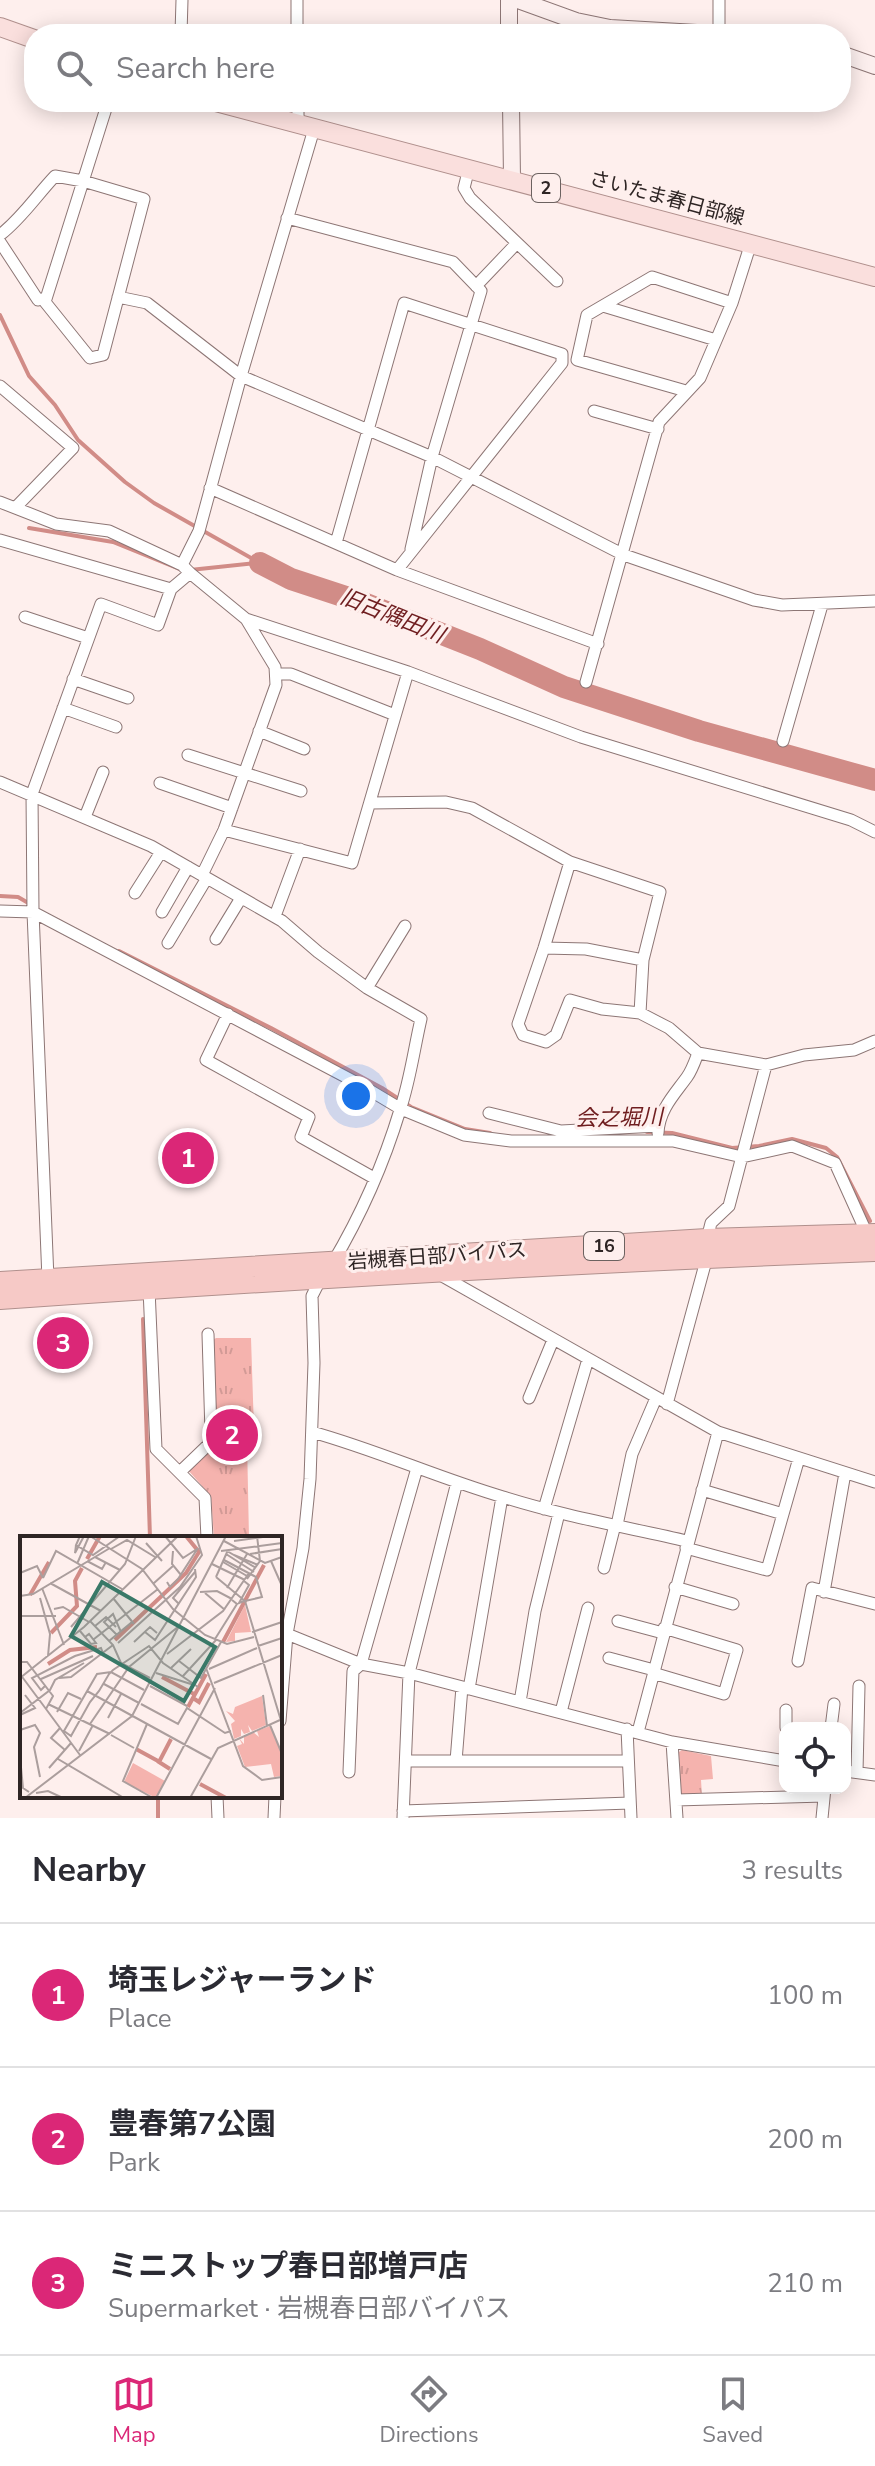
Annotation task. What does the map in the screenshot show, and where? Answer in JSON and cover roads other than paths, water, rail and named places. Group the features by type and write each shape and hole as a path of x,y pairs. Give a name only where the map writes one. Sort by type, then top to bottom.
{"highway":[{"name":"岩槻春日部バイパス","path":"0,1282 326,1271 872,1240"},
{"name":"岩槻春日部バイパス","path":"0,1299 149,1289 326,1271 436,1273 707,1248"}],"main road":[{"path":"0,27 24,35"},
{"name":"さいたま春日部線","path":"252,112 875,277"}],"street":[{"path":"181,24 182,0"},
{"path":"297,0 297,24"},
{"path":"509,0 509,24"},
{"path":"518,0 591,24"},
{"path":"717,24 719,0"},
{"path":"851,58 875,66"},
{"path":"0,235 19,221 30,203 55,176 83,181 144,199 103,355 90,358 45,302 46,298 83,181 105,112"},
{"path":"48,1279 33,912 32,794 101,604 158,625 171,589 186,569 287,218 306,127 301,112"},
{"path":"511,112 512,179"},
{"path":"469,168 464,188 470,198 557,281"},
{"path":"287,218 453,262 481,291 432,457 410,555"},
{"path":"0,242 38,300 46,298"},
{"path":"476,286 517,243"},
{"path":"586,682 659,422 700,378 732,303 751,243"},
{"path":"686,391 577,360 587,315 652,277 732,303"},
{"path":"118,297 147,303 241,376 432,457 624,555 754,600 782,605 875,601"},
{"path":"336,543 404,303 562,354 562,363 397,570"},
{"path":"603,306 716,340"},
{"path":"0,386 73,448 16,507"},
{"path":"594,411 658,429"},
{"path":"210,488 397,570 598,644"},
{"path":"0,502 56,524 109,531 186,569 246,619 277,674 276,685 224,830 204,876 168,943"},
{"path":"0,540 171,589"},
{"path":"783,741 822,605"},
{"path":"25,617 88,638"},
{"path":"246,619 408,672 581,737 851,820 875,832"},
{"path":"224,830 352,863 408,672"},
{"path":"277,674 291,674 395,715"},
{"path":"73,679 128,698"},
{"path":"63,708 116,727"},
{"path":"259,731 304,749"},
{"path":"188,755 301,791"},
{"path":"85,817 103,772"},
{"path":"0,782 161,852 204,876 275,916 367,988 421,1019 401,1109 374,1178 312,1296 312,1432 303,1548 287,1634 282,1696"},
{"path":"160,783 232,808"},
{"path":"370,803 446,802 472,808 570,862 660,892 643,960 640,1013"},
{"path":"275,916 300,849"},
{"path":"135,893 161,852"},
{"path":"570,862 518,1024 523,1035 546,1042 556,1035 570,1000 602,1009 640,1013 669,1028 698,1053 766,1065 804,1055 854,1050 875,1041"},
{"path":"162,912 188,867"},
{"path":"216,939 241,898"},
{"path":"0,911 33,912 401,1109 464,1135 550,1142 657,1139 744,1151 792,1146 835,1163 872,1240"},
{"path":"367,988 405,926"},
{"path":"544,948 586,949 643,960"},
{"path":"228,1014 206,1060 309,1117 301,1137 374,1178"},
{"path":"657,1139 658,1126 674,1091 688,1076 698,1053"},
{"path":"604,1568 632,1454 662,1401 707,1248 711,1223 729,1206 766,1065"},
{"path":"489,1113 561,1131 658,1126"},
{"path":"550,1142 552,1128"},
{"path":"436,1273 718,1432 875,1482"},
{"path":"149,1289 155,1336 156,1449 205,1498 207,1536"},
{"path":"183,1469 208,1445 211,1433 208,1334"},
{"path":"529,1398 553,1340"},
{"path":"544,1509 588,1359"},
{"path":"312,1432 365,1446 417,1468 502,1497 686,1544 767,1570 799,1458"},
{"path":"631,1818 627,1761 632,1730 653,1672 718,1432"},
{"path":"349,1772 353,1671 361,1664 417,1468"},
{"path":"824,1592 845,1473"},
{"path":"457,1482 409,1673 403,1814 630,1803"},
{"path":"702,1490 783,1514"},
{"path":"456,1761 466,1688 502,1497"},
{"path":"520,1702 535,1611 559,1513"},
{"path":"675,1587 733,1604"},
{"path":"798,1661 812,1588 875,1604"},
{"path":"282,1602 294,1603"},
{"path":"561,1712 588,1608"},
{"path":"609,1658 724,1694 737,1650 618,1621"},
{"path":"287,1634 361,1664 409,1673 672,1742 779,1760"},
{"path":"859,1686 851,1771 875,1775"},
{"path":"832,1722 834,1704"},
{"path":"786,1710 786,1722"},
{"path":"672,1742 677,1818"},
{"path":"406,1761 627,1761"},
{"path":"676,1800 787,1794"},
{"path":"822,1818 824,1794"},
{"path":"217,1798 218,1818"},
{"path":"274,1818 275,1798"}],"waterway":[{"name":"旧古隅田川","path":"0,315 29,376 55,405 78,440 154,503 260,563"},
{"path":"29,528 113,542 182,570"},
{"path":"190,570 257,563"},
{"name":"旧古隅田川","path":"260,563 291,579 361,602 480,649 564,687 699,731 875,780"},
{"path":"0,896 18,897 30,904"},
{"path":"119,951 271,1028 411,1107 465,1129 490,1133"},
{"name":"会之堀川","path":"647,1132 672,1133 732,1148 792,1139 826,1148 837,1157 870,1221"},
{"path":"143,1319 150,1536"},
{"path":"158,1798 158,1818"}],"place":[{"name":"埼玉レジャーランド","path":"188,1158"},
{"name":"ミニストップ春日部増戸店","path":"63,1343"},
{"name":"豊春第7公園","path":"232,1435"}]}
